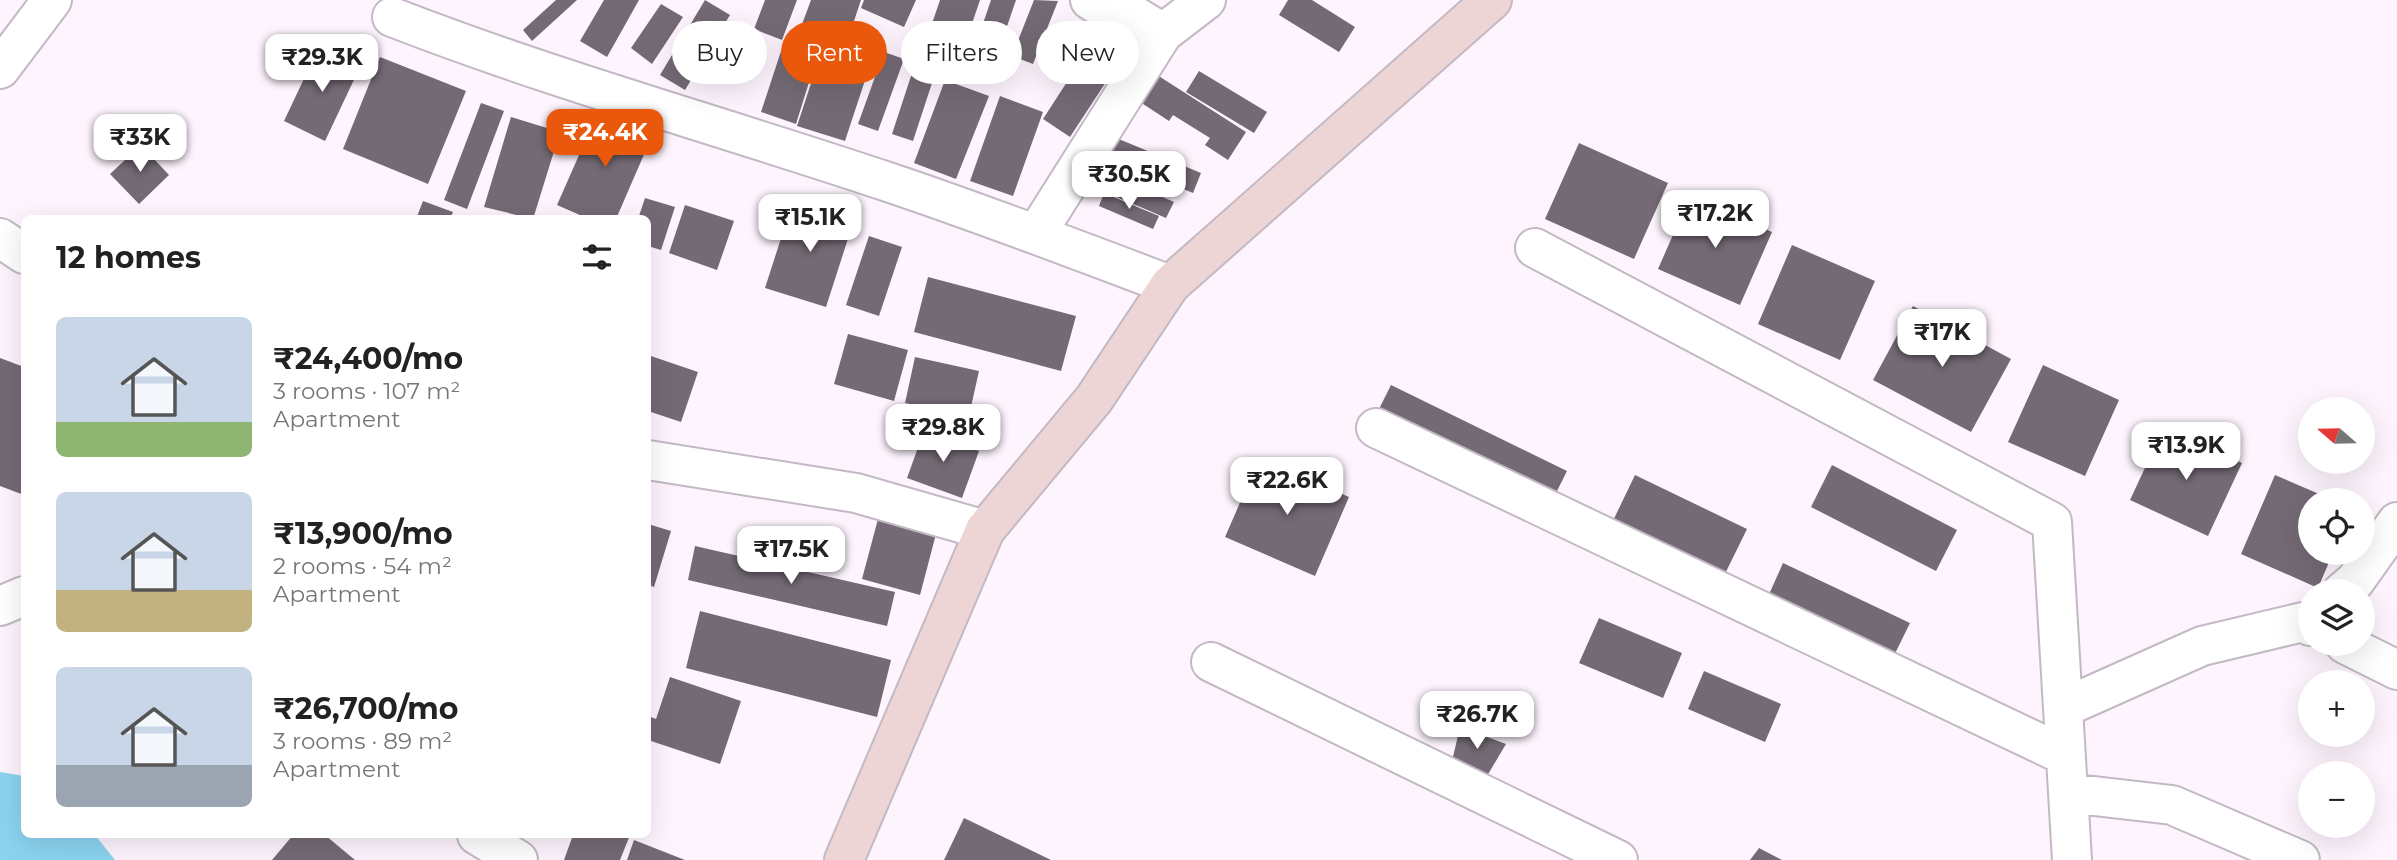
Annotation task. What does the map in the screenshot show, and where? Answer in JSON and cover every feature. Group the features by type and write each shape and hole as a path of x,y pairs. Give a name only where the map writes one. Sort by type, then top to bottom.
{"street":[{"path":"0,69 52,0"},
{"path":"1090,0 1106,10 1135,16 1163,33"},
{"path":"1036,234 1163,33 1206,0"},
{"path":"844,860 985,530 1094,399 1170,285 1492,0"},
{"path":"391,17 528,68 884,181 1036,234 1170,285"},
{"path":"0,238 21,252"},
{"path":"1535,248 2052,522 2072,860"},
{"path":"1377,428 2067,775 2172,806 2300,860"},
{"path":"651,460 856,494 985,530"},
{"path":"2356,579 2397,522"},
{"path":"0,607 21,597"},
{"path":"2063,708 2202,646 2298,624"},
{"path":"2370,656 2397,670"},
{"path":"1211,662 1618,860"},
{"path":"482,838 517,860"}],"water":[{"path":"0,772 21,776 21,838 97,838 115,860 0,860"}],"building":[{"path":"556,0 577,0 532,41 523,30"},
{"path":"604,0 639,0 607,57 580,41"},
{"path":"705,0 730,15 726,21 692,21"},
{"path":"765,0 797,0 789,21 781,21 781,40 767,34 767,21 757,21"},
{"path":"811,0 861,0 854,21 803,21"},
{"path":"864,0 916,0 907,21 901,21 901,26 861,8"},
{"path":"940,0 980,0 973,21 933,21"},
{"path":"991,0 1016,0 1009,21 984,21"},
{"path":"1034,0 1058,1 1050,21 1036,21 1036,56 1033,64 1022,60 1022,31"},
{"path":"1288,0 1312,0 1355,27 1339,52 1279,15"},
{"path":"661,4 683,17 680,21 672,21 672,34 652,64 631,48"},
{"path":"319,47 360,67 325,141 284,121"},
{"path":"781,51 781,84 808,84 796,124 761,112"},
{"path":"887,53 901,58 901,67 878,131 858,124 872,84 887,84"},
{"path":"672,55 672,82 660,75"},
{"path":"380,57 466,91 428,184 343,149"},
{"path":"1199,71 1267,112 1254,133 1186,92"},
{"path":"1154,73 1246,132 1228,160 1205,145 1210,138 1173,115 1169,121 1137,100"},
{"path":"675,84 689,84 685,90"},
{"path":"811,84 864,84 845,141 797,126"},
{"path":"908,84 932,84 913,141 892,134"},
{"path":"944,84 956,84 989,96 956,179 914,163"},
{"path":"1066,84 1105,84 1070,137 1043,119"},
{"path":"1000,96 1043,112 1013,196 970,181"},
{"path":"481,103 504,111 467,209 444,200"},
{"path":"598,112 652,136 618,215 580,215 557,205"},
{"path":"511,117 560,132 534,215 517,215 484,207"},
{"path":"1109,135 1201,173 1193,193 1101,154"},
{"path":"1579,143 1668,183 1634,259 1545,219"},
{"path":"141,145 169,175 139,204 110,174"},
{"path":"1090,166 1174,202 1166,218 1082,182"},
{"path":"1104,193 1159,216 1153,229 1099,206"},
{"path":"1690,196 1772,232 1740,305 1658,269"},
{"path":"645,198 675,207 661,250 651,247 651,215 639,215"},
{"path":"423,201 453,212 452,215 418,215"},
{"path":"793,201 854,220 826,307 765,288"},
{"path":"685,205 734,221 717,270 669,253"},
{"path":"869,236 902,247 879,316 846,305"},
{"path":"1792,245 1875,281 1840,360 1758,324"},
{"path":"928,277 1076,316 1061,371 914,332"},
{"path":"1913,306 2011,359 1971,432 1873,380"},
{"path":"848,334 908,350 894,401 834,384"},
{"path":"651,356 698,372 681,422 651,412"},
{"path":"915,357 979,371 969,416 905,403"},
{"path":"0,358 21,366 21,494 0,486"},
{"path":"2043,365 2119,400 2085,476 2008,442"},
{"path":"1391,385 1567,471 1550,505 1374,419"},
{"path":"2164,427 2242,463 2208,536 2130,500"},
{"path":"924,431 979,451 962,498 907,478"},
{"path":"1260,457 1349,497 1315,576 1225,537"},
{"path":"1832,465 1957,530 1936,571 1811,507"},
{"path":"1635,475 1747,529 1720,584 1609,529"},
{"path":"2275,475 2305,488 2298,488 2298,565 2328,565 2322,579 2298,579 2241,554"},
{"path":"878,519 936,534 920,595 862,579"},
{"path":"651,525 671,531 654,587 651,586"},
{"path":"695,546 895,592 887,626 688,580"},
{"path":"1783,563 1910,623 1887,670 1762,610"},
{"path":"700,611 891,660 877,717 686,668"},
{"path":"1599,618 1682,653 1663,698 1579,663"},
{"path":"1704,671 1781,704 1765,742 1688,709"},
{"path":"670,677 741,701 720,764 651,741 651,717 656,719"},
{"path":"1460,727 1506,744 1487,776 1452,761"},
{"path":"964,818 1051,860 944,860"},
{"path":"290,838 329,838 355,860 272,860"},
{"path":"572,838 629,838 620,860 564,860"},
{"path":"634,840 685,860 627,860"},
{"path":"1759,848 1782,860 1750,860"}]}
